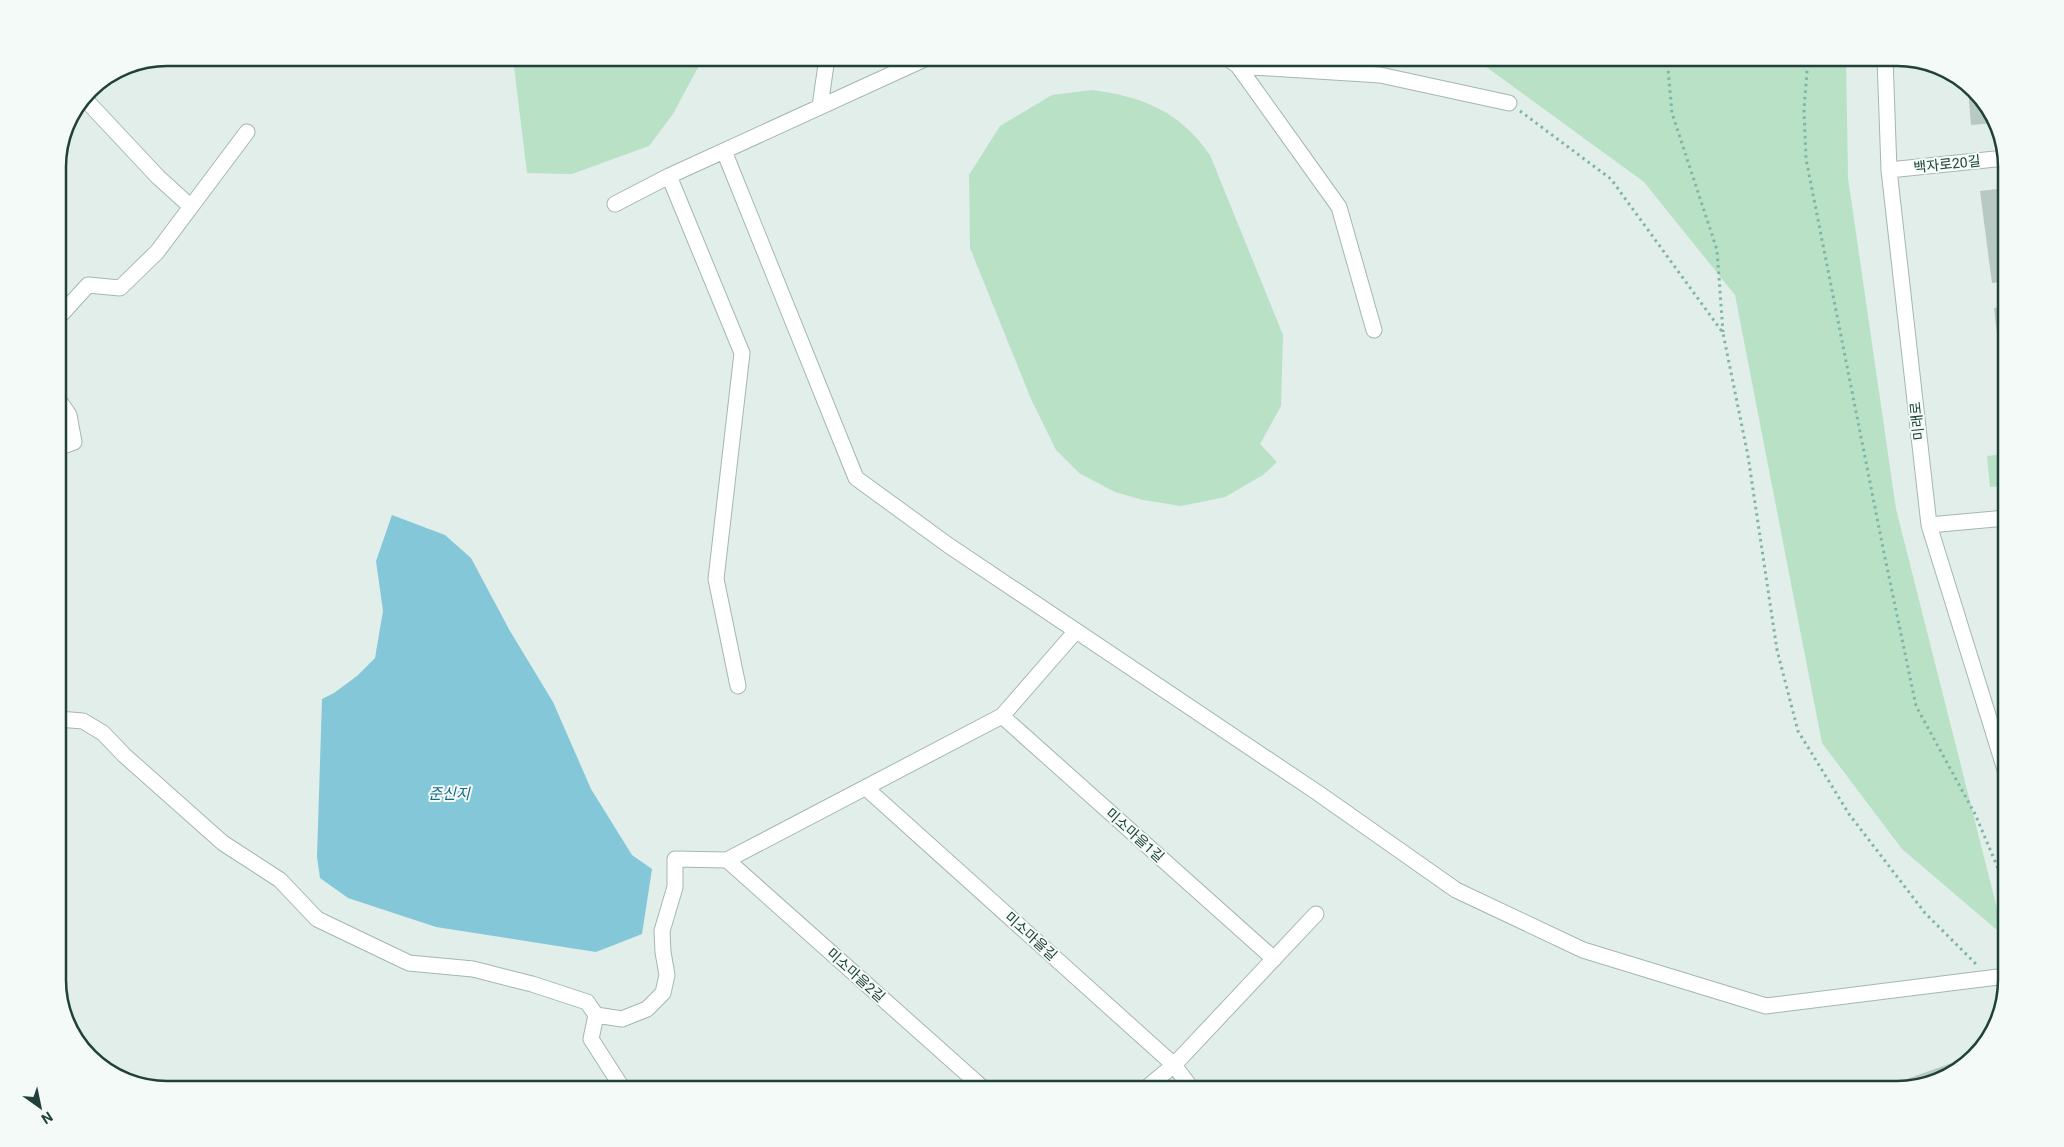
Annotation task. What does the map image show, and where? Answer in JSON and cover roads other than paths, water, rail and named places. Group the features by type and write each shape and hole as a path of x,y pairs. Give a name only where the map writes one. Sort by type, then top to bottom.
{"street":[{"path":"820,106 826,66"},
{"path":"615,204 670,176 909,66"},
{"path":"1236,66 1340,207 1374,330"},
{"path":"1278,66 1380,75 1509,103"},
{"name":"미래로","path":"1885,66 1889,170 1929,525 1998,747"},
{"path":"89,104 158,178 190,206"},
{"path":"66,309 88,285 120,288 156,252 247,132"},
{"path":"724,151 856,478 948,545 1318,793 1456,890 1582,950 1766,1006 1998,977"},
{"name":"백자로20길","path":"1889,170 1998,159"},
{"path":"670,176 742,353 716,579 738,686"},
{"path":"66,410 69,415 74,442 66,445"},
{"path":"1929,525 1998,519"},
{"path":"596,1015 622,1019 647,1008 663,993 667,974 662,932 675,887 675,859 727,860 1002,716 1076,631"},
{"name":"미소마을1길","path":"1002,716 1274,959"},
{"path":"66,720 83,721 103,733 124,755 217,838 280,880 317,919 409,963 473,969 532,984 587,1002 596,1015 591,1039 617,1081"},
{"name":"미소마을길","path":"866,788 1174,1065 1186,1081"},
{"name":"미소마을2길","path":"727,860 974,1081"},
{"path":"1155,1081 1174,1065 1316,914"}],"water":[{"name":"준신지","path":"392,515 445,535 471,558 510,631 553,702 591,789 632,855 652,869 642,934 596,952 436,927 348,898 320,878 317,857 322,699 334,693 357,676 375,658 383,611 376,561"}]}
